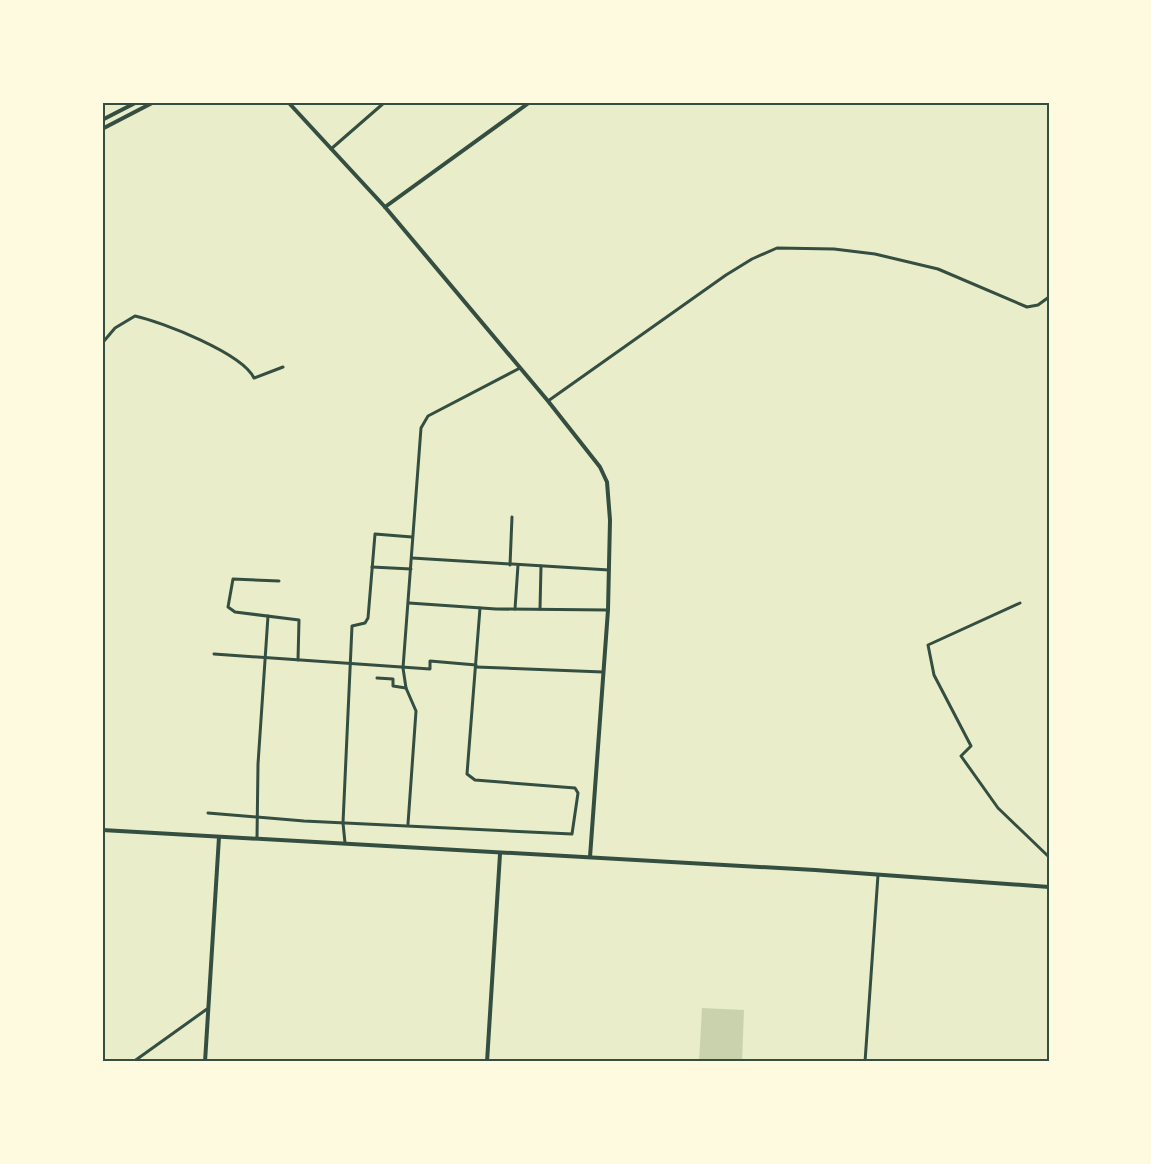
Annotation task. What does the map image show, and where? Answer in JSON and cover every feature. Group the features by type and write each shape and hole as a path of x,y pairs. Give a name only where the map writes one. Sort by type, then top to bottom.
{"street":[{"path":"102,120 137,102"},
{"path":"102,129 154,102"},
{"path":"288,102 385,207 548,401 600,467 606,482 610,520 608,610 590,857"},
{"path":"331,149 385,102"},
{"path":"385,207 530,102"},
{"path":"548,401 726,275 752,259 777,248 834,249 896,259 959,277 1027,307 1038,304 1049,297"},
{"path":"102,340 104,341 115,328 135,316 161,322 192,336 234,359 252,372 254,378 283,367"},
{"path":"408,824 416,711 406,688 403,668 423,423 428,416 520,368"},
{"path":"510,565 512,517"},
{"path":"345,843 343,823 352,626 365,623 368,618 375,534 413,537"},
{"path":"412,558 609,570"},
{"path":"515,609 518,565"},
{"path":"540,609 541,566"},
{"path":"372,567 411,569"},
{"path":"279,581 238,577 231,581 227,604 229,609 299,620 298,660"},
{"path":"409,603 480,608 608,610"},
{"path":"1020,603 928,645 934,675 971,746 961,756 998,808 1049,857"},
{"path":"207,813 256,818 408,824 566,834 573,831 578,793 575,788 475,780 469,777 480,608"},
{"path":"257,838 256,818 268,616"},
{"path":"214,654 403,668 430,669 430,661 476,666 603,672"},
{"path":"377,678 393,679 393,686 406,688"},
{"path":"102,830 500,854 590,857 1049,887"},
{"path":"205,1062 219,837"},
{"path":"487,1062 500,854"},
{"path":"866,1062 878,875"},
{"path":"133,1062 207,1009"}],"green space":[{"path":"702,1008 744,1010 742,1062 699,1062"}]}
